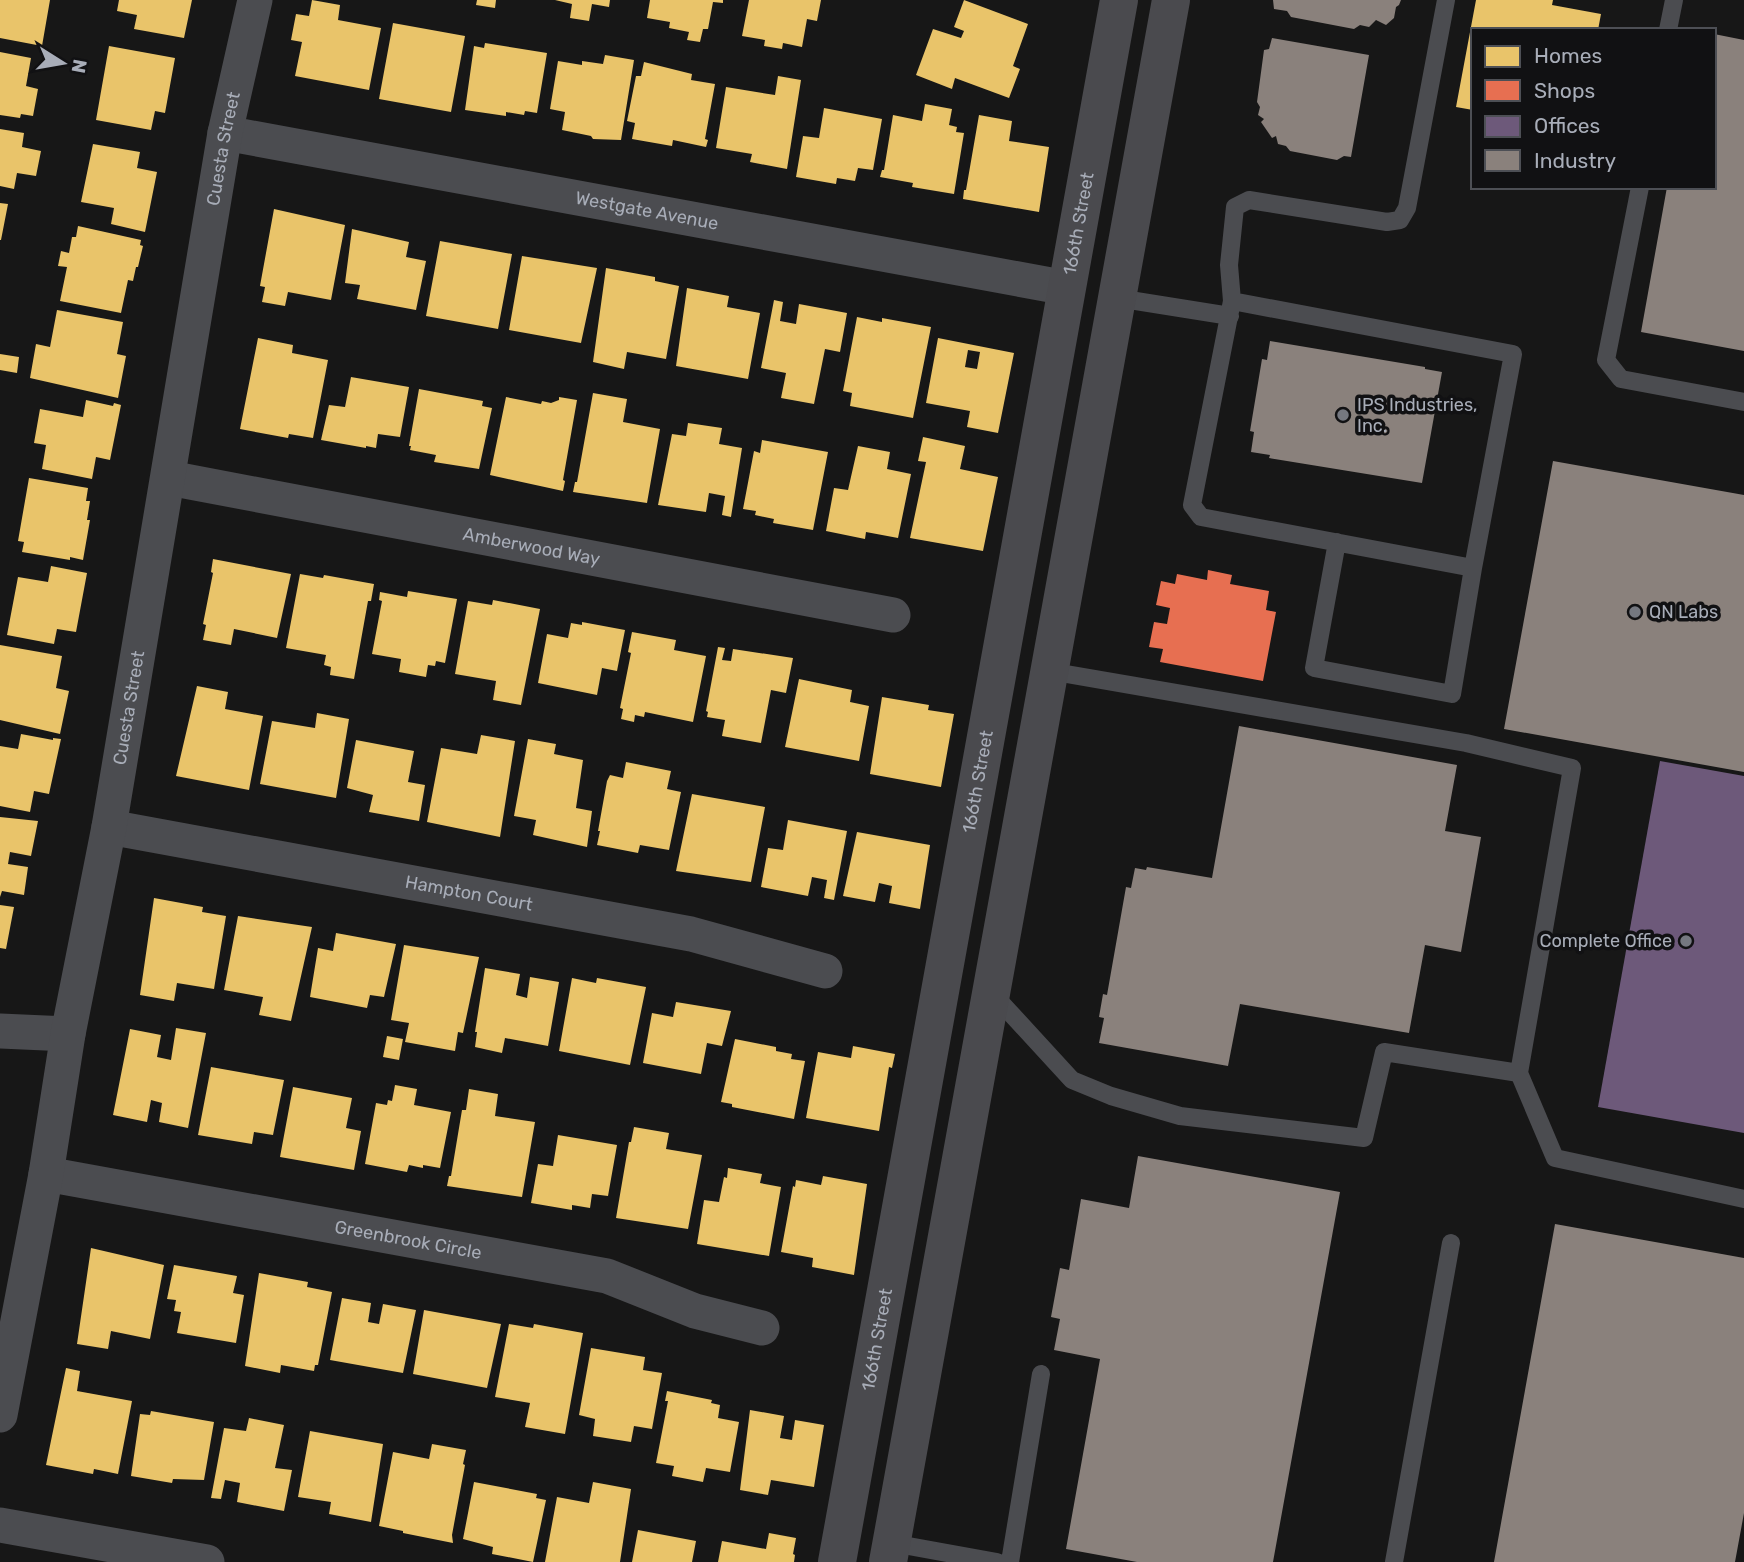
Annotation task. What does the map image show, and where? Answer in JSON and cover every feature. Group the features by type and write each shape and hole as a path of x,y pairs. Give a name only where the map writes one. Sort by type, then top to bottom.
{"street":[{"name":"Cuesta Street","path":"0,1415 46,1174 68,1034 109,827 225,133 255,0"},
{"name":"166th Street","path":"836,1562 1119,0"},
{"path":"890,1552 1171,0"},
{"name":"Westgate Avenue","path":"225,133 1067,288"},
{"path":"1067,288 1117,298"},
{"name":"Amberwood Way","path":"169,478 893,615"},
{"name":"Hampton Court","path":"109,827 691,934 825,971"},
{"path":"0,1031 68,1034"},
{"name":"Greenbrook Circle","path":"46,1174 607,1276 695,1311 762,1328"},
{"path":"0,1525 207,1562"}],"lane":[{"path":"1446,0 1407,208 1400,220 1387,222 1249,200 1234,207 1229,265 1231,308 1192,505 1201,517 1473,568"},
{"path":"1668,28 1674,0"},
{"path":"1640,189 1606,360 1621,379 1744,402"},
{"path":"1117,298 1231,308 1513,354 1452,694 1314,668 1337,542"},
{"path":"1049,671 1466,743 1572,768 1519,1073 1555,1158 1744,1199"},
{"path":"992,992 1072,1080 1111,1096 1180,1116 1364,1139 1384,1052 1519,1073"},
{"path":"1394,1562 1451,1243"},
{"path":"1010,1562 1041,1374"},
{"path":"890,1552 997,1562"}],"building: Homes":[{"path":"0,0 50,0 42,46 0,38"},
{"path":"119,0 192,0 184,38 134,29 137,15 117,11"},
{"path":"312,0 340,5 338,20 381,28 369,90 295,76 302,42 291,40 296,14 309,16"},
{"path":"477,0 496,0 495,8 476,5"},
{"path":"555,0 610,0 609,7 592,4 589,21 570,18 572,4"},
{"path":"650,0 723,0 723,3 713,2 708,29 703,29 700,42 687,40 689,32 669,28 670,22 647,18"},
{"path":"749,0 821,0 817,21 807,19 802,47 783,43 782,49 764,46 765,40 742,36"},
{"path":"964,0 1028,24 1013,66 1020,69 1009,98 955,78 952,89 916,75 933,29 961,38 964,31 954,27"},
{"path":"1476,0 1553,0 1552,5 1601,14 1598,28 1471,28 1471,110 1456,107"},
{"path":"393,23 465,36 451,112 379,99"},
{"path":"485,43 547,53 537,113 525,111 524,115 506,112 506,116 465,110 474,46 484,48"},
{"path":"109,46 175,58 165,113 155,111 151,130 96,120"},
{"path":"0,52 31,58 26,86 38,89 33,116 21,114 20,118 0,115"},
{"path":"605,55 634,60 621,140 593,139 591,136 562,130 565,112 550,109 558,61 582,65 582,61 603,64"},
{"path":"644,62 692,74 691,80 715,84 705,139 708,140 706,147 673,140 672,146 632,139 635,123 627,121 636,76 641,76"},
{"path":"778,76 801,80 787,169 750,162 752,154 716,148 726,87 775,95"},
{"path":"925,104 952,109 949,125 957,127 956,132 964,133 954,194 912,187 913,183 880,177 884,170 893,115 922,121"},
{"path":"824,108 882,119 873,170 858,168 855,181 837,178 836,184 796,177 803,136 819,138"},
{"path":"979,115 1012,121 1009,141 1049,147 1039,212 963,199"},
{"path":"0,129 24,133 22,147 41,151 36,176 17,173 14,189 0,186"},
{"path":"93,144 140,152 137,168 157,172 145,232 111,224 114,208 81,202"},
{"path":"0,203 8,204 1,240 0,240"},
{"path":"274,209 345,225 331,300 288,292 285,306 262,302 265,287 260,286"},
{"path":"78,226 141,240 140,245 143,246 138,267 133,281 128,280 121,313 60,301 67,267 58,266 61,251 69,253 72,237 76,237"},
{"path":"352,229 409,242 406,257 426,261 416,310 357,299 360,285 345,283"},
{"path":"440,241 512,254 498,329 426,316"},
{"path":"522,256 597,268 581,343 509,330"},
{"path":"606,268 655,277 655,281 679,286 666,359 627,352 624,369 593,362"},
{"path":"687,288 729,296 727,307 760,313 748,379 676,366"},
{"path":"774,300 783,302 780,321 796,324 799,304 847,313 840,352 825,349 814,404 781,398 786,373 761,368"},
{"path":"57,310 123,322 117,354 126,356 118,398 30,378 36,344 50,347"},
{"path":"857,317 882,322 882,318 931,327 913,418 850,406 852,393 843,391"},
{"path":"258,338 293,345 292,353 328,360 313,438 289,434 288,438 240,429"},
{"path":"938,338 1014,353 998,433 967,427 970,411 926,403","holes":["968,350 980,352 977,369 965,367"]},
{"path":"0,354 19,357 17,373 0,370"},
{"path":"351,377 409,387 400,437 378,434 376,448 321,440 329,405 345,407"},
{"path":"419,389 483,401 482,406 492,408 479,469 434,462 436,455 410,450"},
{"path":"593,393 627,399 623,422 660,429 647,503 573,492"},
{"path":"506,397 541,404 542,401 551,403 559,400 559,397 577,400 563,491 490,475"},
{"path":"86,400 113,406 114,403 121,405 110,460 96,457 92,479 42,469 46,445 34,443 40,409 83,417"},
{"path":"688,423 722,428 719,444 742,448 731,517 722,515 725,496 709,493 706,512 658,505 672,434 686,436"},
{"path":"923,437 965,446 960,469 998,477 983,551 910,538 926,462 918,461"},
{"path":"762,440 828,452 813,530 773,523 774,519 743,509 754,451 760,453"},
{"path":"858,446 890,452 887,469 911,474 898,538 866,532 865,539 826,531 834,488 848,490"},
{"path":"29,478 88,488 86,501 90,501 87,520 90,520 83,560 22,552 24,542 18,541"},
{"path":"213,559 291,574 277,638 234,629 231,645 203,640"},
{"path":"51,566 87,573 76,632 57,629 54,644 7,635 18,577 48,582"},
{"path":"300,574 323,578 324,575 374,584 371,601 368,601 354,679 330,675 331,667 324,665 326,655 286,648"},
{"path":"408,591 457,599 445,663 436,661 435,666 428,665 426,677 399,672 401,659 372,654 382,601 379,600 380,592 407,597"},
{"path":"493,600 540,609 521,705 493,700 496,681 455,674 468,601 492,605"},
{"path":"582,622 625,630 617,671 602,668 597,695 538,683 547,634 568,638 571,623 582,625"},
{"path":"632,632 676,640 674,650 706,656 693,722 645,712 644,717 635,715 634,722 621,719 623,709 620,708 631,653 628,652"},
{"path":"0,645 62,656 56,688 69,691 60,734 0,720"},
{"path":"718,647 725,648 722,660 731,661 733,649 793,658 786,693 771,690 761,743 722,736 725,720 707,717"},
{"path":"799,679 852,690 850,702 869,706 859,761 785,747"},
{"path":"197,686 228,692 225,709 263,716 249,790 176,776"},
{"path":"882,697 929,705 928,710 954,714 941,787 870,774"},
{"path":"317,713 349,719 336,798 260,784 272,721 315,728"},
{"path":"21,734 61,739 49,794 34,791 30,812 0,806 0,746 18,749"},
{"path":"481,735 515,741 500,837 427,822 441,748 477,754"},
{"path":"528,739 556,744 554,754 583,760 576,808 592,811 587,847 533,835 536,820 514,816"},
{"path":"356,740 414,751 408,782 425,785 419,821 369,812 373,795 347,788"},
{"path":"626,762 671,771 667,789 681,792 669,850 640,845 638,853 597,845 607,781 610,775 623,778"},
{"path":"692,794 765,807 751,882 676,871"},
{"path":"0,817 38,821 31,856 10,852 8,864 28,867 24,895 2,891 0,897"},
{"path":"788,820 847,831 834,900 824,898 827,880 812,877 808,896 761,887 768,848 783,850"},
{"path":"857,832 930,845 920,909 889,903 892,886 879,883 875,902 843,896"},
{"path":"154,898 203,907 202,912 226,916 214,989 177,983 174,1001 140,995"},
{"path":"0,905 14,907 6,949 0,948"},
{"path":"238,916 312,927 291,1021 259,1015 263,997 224,990"},
{"path":"336,933 396,944 384,997 370,995 367,1008 310,997 318,948 333,951"},
{"path":"404,945 479,957 463,1033 458,1032 455,1051 405,1042 409,1023 391,1020"},
{"path":"485,968 520,974 516,995 527,998 530,977 559,982 548,1046 505,1038 502,1053 475,1047"},
{"path":"572,978 596,983 597,978 646,987 630,1065 559,1051"},
{"path":"676,1002 731,1011 722,1046 707,1043 701,1074 643,1063 652,1013 673,1017"},
{"path":"176,1028 206,1033 188,1128 159,1122 162,1103 151,1100 147,1122 113,1115 130,1029 161,1035 157,1057 171,1060"},
{"path":"387,1036 403,1039 399,1060 383,1057"},
{"path":"735,1039 776,1047 776,1051 792,1054 791,1059 805,1061 794,1119 732,1107 732,1104 721,1102"},
{"path":"853,1046 895,1054 892,1068 889,1067 879,1131 806,1118 818,1052 851,1058"},
{"path":"211,1067 284,1080 273,1135 254,1132 252,1144 198,1135"},
{"path":"395,1085 417,1089 414,1105 451,1112 440,1168 409,1165 407,1172 365,1164 376,1103 387,1105 388,1100 392,1101"},
{"path":"293,1087 352,1098 346,1128 361,1131 354,1170 280,1157"},
{"path":"469,1089 498,1094 495,1116 535,1122 522,1197 447,1186 462,1110 466,1110"},
{"path":"634,1127 669,1133 666,1149 702,1155 688,1229 616,1218"},
{"path":"558,1135 617,1145 608,1196 592,1194 590,1208 572,1205 572,1210 531,1203 538,1164 553,1166"},
{"path":"728,1168 762,1174 760,1183 781,1187 769,1256 697,1244 704,1200 719,1202"},
{"path":"823,1176 867,1184 854,1275 812,1267 813,1258 781,1252 796,1180 821,1185"},
{"path":"91,1248 164,1265 150,1339 111,1331 108,1349 77,1344"},
{"path":"174,1265 237,1276 233,1293 244,1295 236,1343 177,1333 181,1312 174,1311 176,1300 167,1299"},
{"path":"259,1273 308,1282 307,1287 332,1292 318,1365 315,1365 314,1371 281,1365 280,1373 245,1366"},
{"path":"342,1298 371,1303 368,1322 379,1324 383,1304 416,1310 403,1373 330,1360"},
{"path":"424,1310 501,1324 487,1388 413,1374"},
{"path":"509,1324 533,1328 534,1324 583,1333 565,1434 525,1427 530,1403 495,1397"},
{"path":"591,1348 645,1357 643,1370 662,1373 652,1429 634,1426 631,1442 593,1436 595,1419 579,1415"},
{"path":"66,1368 80,1371 77,1391 132,1401 118,1474 94,1469 93,1474 46,1465"},
{"path":"667,1391 712,1400 711,1403 720,1405 718,1418 739,1422 730,1472 706,1468 703,1482 672,1476 674,1466 656,1463 668,1401 665,1401"},
{"path":"750,1410 784,1416 780,1438 792,1440 795,1420 824,1425 814,1487 771,1480 768,1495 740,1490"},
{"path":"151,1411 214,1422 204,1480 173,1479 172,1483 131,1476 140,1414 150,1415"},
{"path":"249,1418 284,1425 275,1468 292,1470 284,1511 237,1502 240,1483 225,1480 221,1499 211,1498 224,1428 246,1431"},
{"path":"310,1431 383,1444 371,1522 329,1514 331,1502 298,1497"},
{"path":"432,1444 466,1450 453,1543 379,1526 393,1452 429,1459"},
{"path":"474,1482 537,1494 536,1498 546,1500 533,1562 492,1554 493,1547 463,1539"},
{"path":"593,1482 631,1489 620,1562 545,1562 557,1497 589,1503"},
{"path":"638,1530 696,1541 692,1562 632,1562"},
{"path":"769,1533 796,1538 794,1562 718,1562 722,1541 766,1549"}],"building: Shops":[{"path":"1208,570 1232,575 1230,584 1269,591 1266,610 1276,612 1263,681 1160,662 1163,649 1149,647 1154,622 1167,624 1170,608 1156,605 1161,581 1175,584 1177,574 1207,580"}],"building: Offices":[{"name":"Complete Office","path":"1660,761 1744,776 1744,1133 1598,1107"}],"building: Industry":[{"path":"1273,0 1401,0 1396,7 1394,18 1386,25 1376,20 1369,27 1360,25 1354,29 1291,17 1287,11 1274,9"},
{"path":"1716,34 1744,40 1744,351 1641,332 1667,189 1716,189"},
{"path":"1272,38 1369,55 1351,157 1344,156 1337,160 1290,151 1286,146 1278,144 1276,136 1272,138 1261,122 1264,119 1258,115 1260,107 1257,102 1264,50 1269,49"},
{"name":"IPS Industries, Inc.","path":"1270,341 1442,372 1422,483 1269,458 1270,455 1251,452 1254,432 1250,431 1262,359 1267,360"},
{"name":"QN Labs","path":"1553,461 1744,495 1744,772 1504,729"},
{"path":"1239,726 1457,765 1445,831 1481,837 1461,952 1425,945 1409,1033 1240,1004 1228,1066 1099,1043 1104,1018 1099,1017 1103,994 1107,995 1126,887 1131,888 1135,868 1146,870 1147,867 1212,878"},
{"path":"1138,1156 1340,1192 1273,1562 1137,1562 1066,1549 1100,1359 1054,1350 1060,1319 1051,1317 1060,1268 1069,1270 1081,1199 1129,1208"},
{"path":"1555,1224 1744,1258 1744,1513 1735,1562 1494,1562"}],"place":[{"name":"IPS Industries, Inc.","path":"1343,415"},
{"name":"QN Labs","path":"1635,612"},
{"name":"Complete Office","path":"1686,941"}]}
